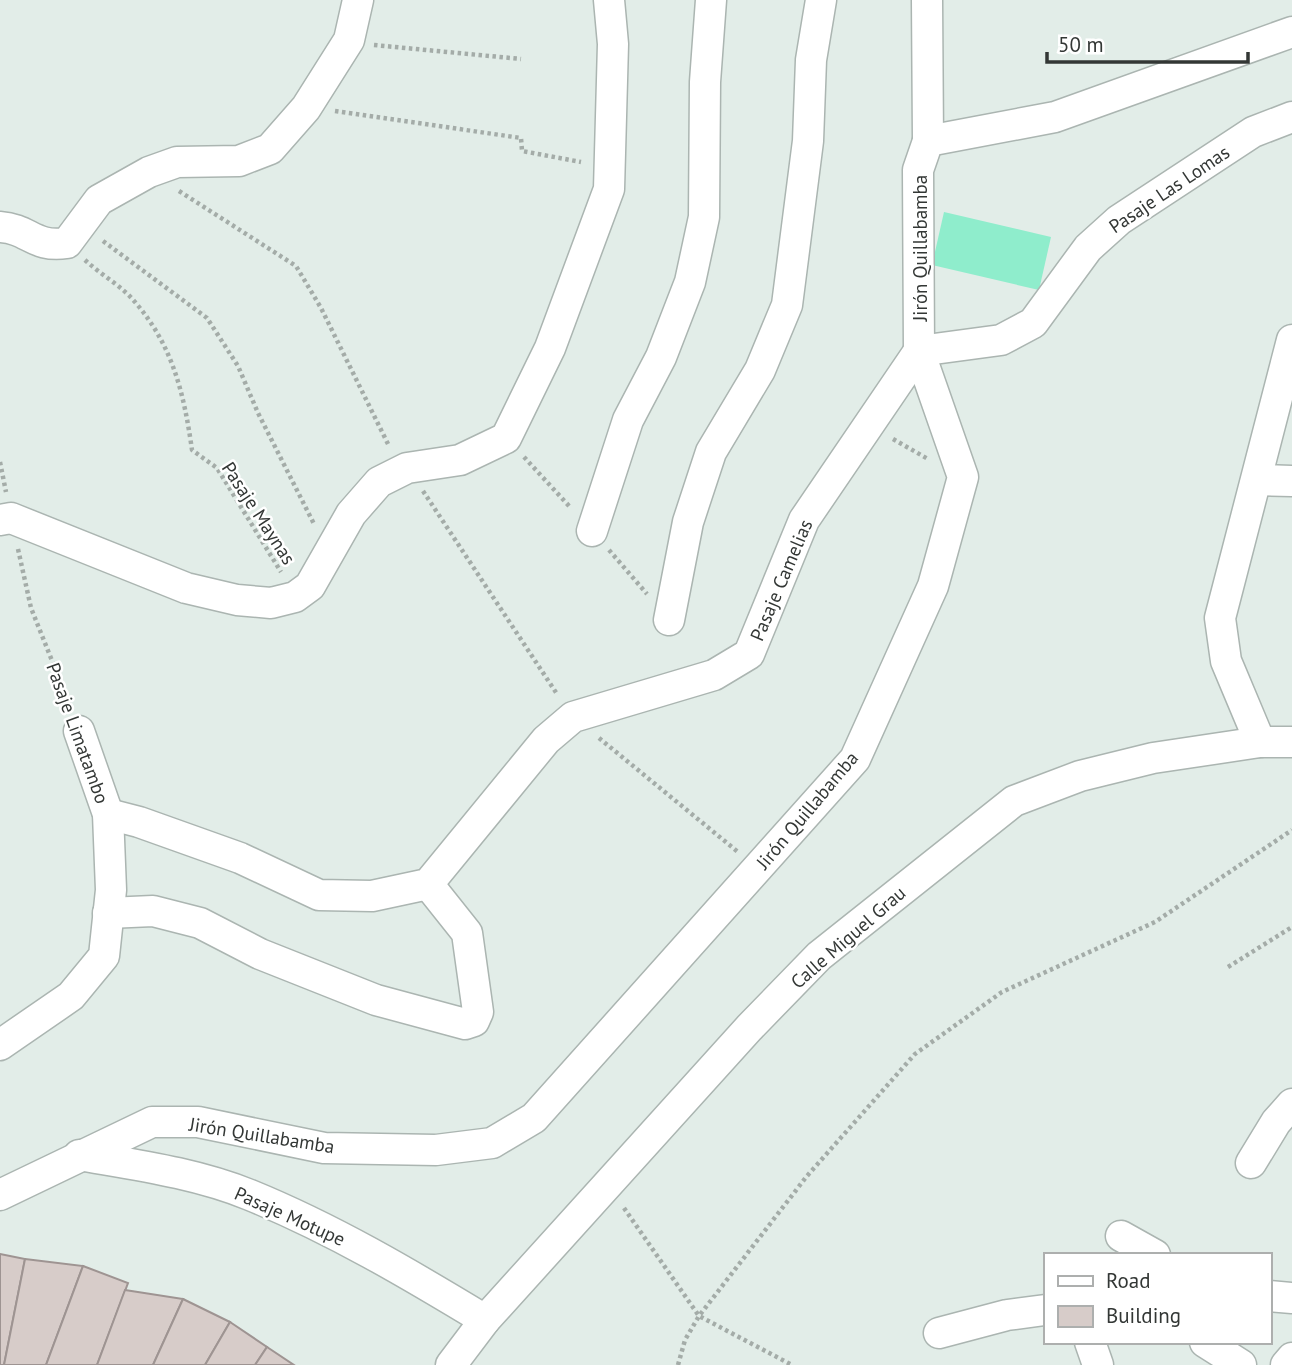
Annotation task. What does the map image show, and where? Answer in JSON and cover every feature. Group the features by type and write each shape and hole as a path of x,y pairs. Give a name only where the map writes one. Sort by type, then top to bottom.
{"street":[{"path":"0,227 14,228 48,246 75,234 99,200 149,172 177,162 239,160 270,149 306,108 349,40 358,0"},
{"path":"5,519 186,588 236,600 271,603 295,597 310,586 358,506 379,482 407,468 460,460 506,438 551,348 609,189 613,44 609,0"},
{"path":"593,531 628,421 661,358 690,282 704,217 705,82 712,0"},
{"path":"669,620 688,522 711,452 760,370 787,305 808,141 811,60 821,0"},
{"name":"Jirón Quillabamba","path":"0,1195 152,1122 198,1122 324,1148 436,1150 492,1143 534,1118 855,759 933,586 963,477 919,351 918,170 928,141 927,0"},
{"path":"928,141 1055,117 1292,32"},
{"name":"Pasaje Las Lomas","path":"919,351 1001,340 1032,323 1088,248 1119,220 1252,132 1292,117"},
{"path":"1260,743 1226,662 1220,618 1287,375 1292,340"},
{"name":"Pasaje Camelias","path":"573,717 714,675 749,654 804,520 919,351"},
{"path":"1257,480 1292,481"},
{"path":"108,814 240,858 319,895 372,897 428,884 546,740 573,717"},
{"name":"Pasaje Limatambo","path":"0,1045 71,996 104,956 111,890 108,814 79,731"},
{"name":"Calle Miguel Grau","path":"451,1365 485,1320 749,1028 819,956 1014,801 1080,776 1153,758 1260,743 1292,742"},
{"path":"108,913 153,911 200,923 260,954 376,1000 465,1024 474,1021 478,1012 467,933 428,884"},
{"path":"1251,1163 1287,1121"},
{"name":"Pasaje Motupe","path":"79,1155 167,1171 248,1194 372,1252 485,1320"},
{"path":"1121,1236 1151,1253"},
{"path":"1271,1296 1292,1298"},
{"path":"939,1333 1007,1315 1044,1310"},
{"path":"1091,1344 1098,1365"},
{"path":"1208,1344 1241,1365"},
{"path":"1286,1365 1292,1358"}],"path":[{"path":"349,40 395,49 521,59"},
{"path":"306,108 521,138 522,151 610,167"},
{"path":"149,172 296,266 321,309 395,459 407,468 573,717 758,869"},
{"path":"75,234 207,318 239,366 258,414 314,521 321,570"},
{"name":"Pasaje Maynas","path":"75,234 134,300 165,344 185,402 192,450 217,468 295,597"},
{"path":"867,426 963,477"},
{"path":"506,438 593,531 669,620"},
{"name":"Pasaje Limatambo","path":"0,462 5,519 31,608 79,731"},
{"path":"678,1365 685,1340 699,1316 807,1176 915,1055 1002,992 1155,922 1292,830"},
{"path":"1228,967 1292,927"},
{"path":"608,1184 699,1316 792,1365"}],"green space":[{"path":"944,212 1051,237 1039,290 932,265"}],"building":[{"path":"0,1254 25,1259 4,1365 0,1365"},
{"path":"25,1259 83,1266 46,1365 4,1365"},
{"path":"83,1266 128,1283 97,1365 46,1365"},
{"path":"125,1290 183,1299 153,1365 97,1365"},
{"path":"183,1299 230,1322 205,1365 153,1365"},
{"path":"230,1322 267,1347 255,1365 205,1365"},
{"path":"267,1347 294,1365 255,1365"}]}
